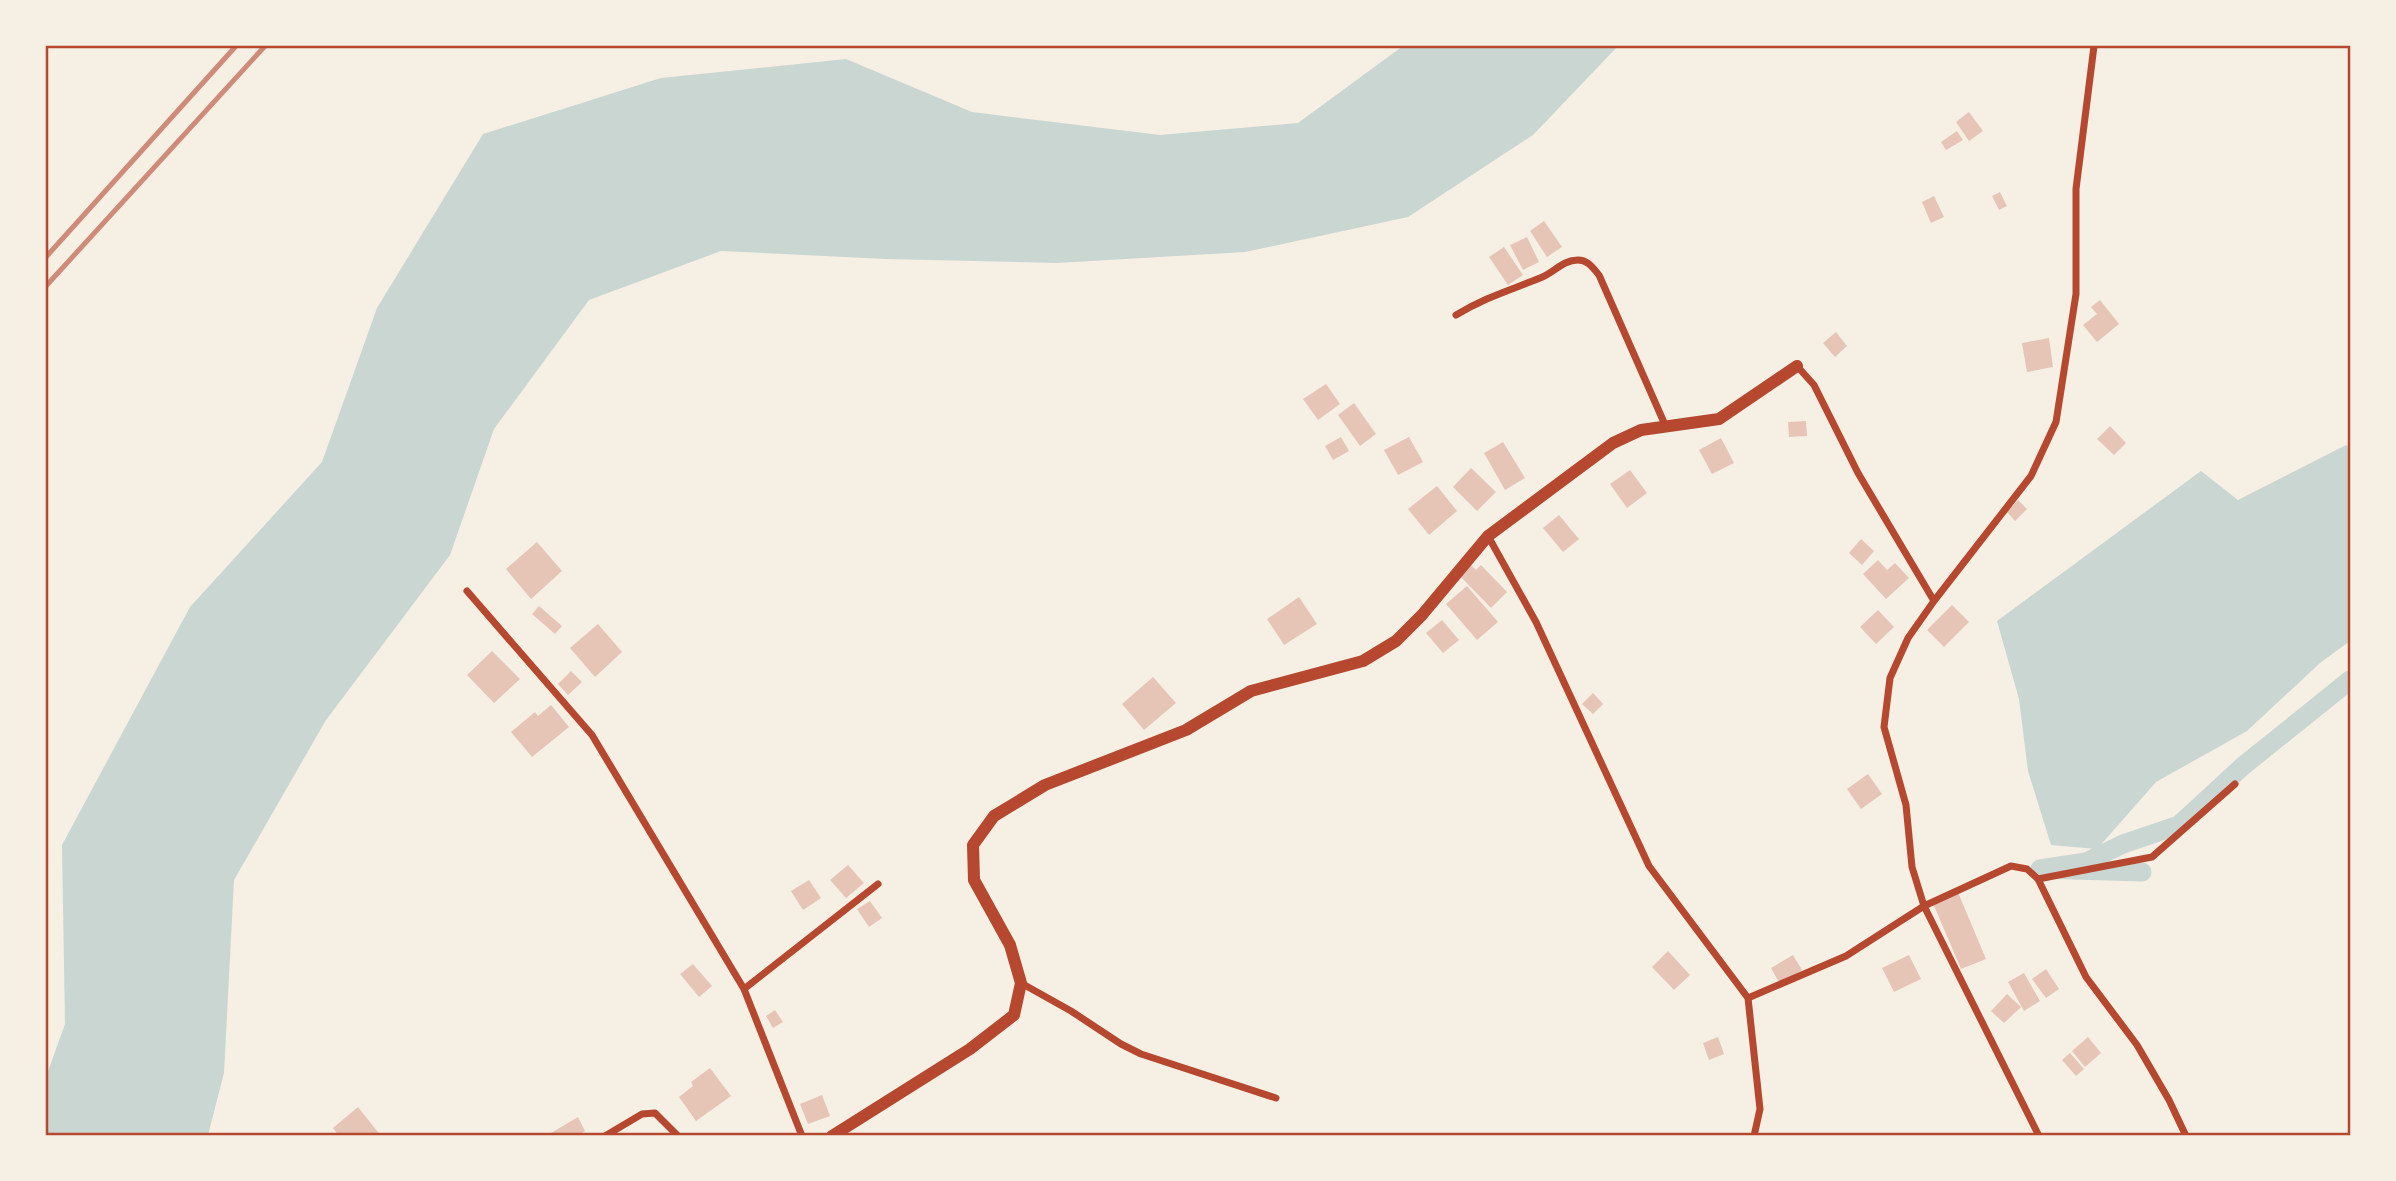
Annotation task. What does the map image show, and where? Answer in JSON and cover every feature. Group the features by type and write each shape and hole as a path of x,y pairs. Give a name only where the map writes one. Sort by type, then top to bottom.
{"street":[{"path":"2039,1136 1924,906 1912,867 1906,805 1884,727 1890,678 1908,638 2031,476 2056,422 2076,294 2076,188 2094,46"},
{"path":"1456,315 1484,299 1541,278 1562,264 1577,260 1587,262 1599,275 1666,427"},
{"path":"832,1136 970,1049 1014,1015 1021,983 1010,945 974,880 974,845 994,816 1045,785 1186,730 1251,691 1363,661 1396,641 1488,537 1613,443 1641,430 1719,419 1797,366 1814,385 1858,473 1934,601"},
{"path":"1488,537 1536,622 1649,866 1748,998 1760,1109 1754,1136"},
{"path":"467,591 592,735 744,989 802,1136"},
{"path":"2038,879 2152,857 2235,784"},
{"path":"1748,998 1846,956 1924,906 2011,866 2027,869 2038,879 2086,976 2137,1045 2186,1136"},
{"path":"744,989 877,884"},
{"path":"1021,983 1141,1055 1276,1098"},
{"path":"606,1136 642,1114 655,1113 678,1136"}],"shaded area":[{"path":"1403,46 1618,46 1533,135 1408,217 1245,252 1057,263 886,259 721,251 589,300 494,429 450,555 326,720 234,880 224,1073 208,1135 46,1135 46,1077 65,1024 62,845 190,607 322,462 377,308 483,134 661,78 846,59 972,112 1160,135 1298,123"},
{"path":"2346,445 2350,447 2350,641 2320,663 2247,731 2156,782 2097,849 2051,845 2028,771 2019,699 1997,621 2201,471 2238,500"}],"building":[{"path":"1969,112 1983,131 1969,141 1956,122"},
{"path":"1957,131 1963,140 1946,150 1941,142"},
{"path":"2000,192 2007,206 1999,210 1992,196"},
{"path":"1934,196 1944,217 1931,223 1922,202"},
{"path":"1544,221 1562,247 1547,257 1530,231"},
{"path":"1527,237 1539,262 1523,270 1510,245"},
{"path":"1504,247 1523,275 1508,285 1489,257"},
{"path":"2100,300 2119,324 2097,342 2083,325 2097,314 2091,307"},
{"path":"1836,332 1847,346 1835,357 1823,343"},
{"path":"2049,338 2053,367 2027,372 2022,343"},
{"path":"1326,384 1340,404 1318,420 1303,399"},
{"path":"1354,403 1376,434 1360,446 1338,415"},
{"path":"1806,421 1807,436 1789,437 1788,422"},
{"path":"2110,426 2126,443 2114,455 2097,439"},
{"path":"1341,437 1349,451 1333,460 1325,446"},
{"path":"1409,437 1423,462 1398,475 1384,450"},
{"path":"1721,438 1734,463 1712,474 1699,450"},
{"path":"1503,442 1525,478 1505,490 1484,453"},
{"path":"1471,468 1496,492 1477,511 1453,487"},
{"path":"1630,470 1647,493 1627,508 1610,484"},
{"path":"1437,486 1457,511 1429,535 1408,509"},
{"path":"2018,500 2027,509 2015,521 2007,512"},
{"path":"1559,515 1579,539 1563,552 1543,528"},
{"path":"1861,539 1874,551 1862,565 1849,553"},
{"path":"537,542 562,571 531,599 506,569"},
{"path":"1878,560 1887,570 1895,563 1909,578 1886,599 1863,574"},
{"path":"1471,565 1476,570 1481,565 1507,592 1491,608 1460,576"},
{"path":"1467,586 1498,622 1477,640 1446,604"},
{"path":"1299,597 1317,624 1284,645 1267,619"},
{"path":"1952,605 1969,622 1944,647 1927,630"},
{"path":"539,606 562,626 555,634 532,614"},
{"path":"1878,610 1894,627 1876,644 1860,627"},
{"path":"1442,620 1459,640 1443,653 1426,633"},
{"path":"598,624 622,652 595,677 570,648"},
{"path":"492,651 520,679 494,703 467,675"},
{"path":"571,671 582,682 568,695 558,684"},
{"path":"1153,677 1176,703 1144,730 1122,704"},
{"path":"1593,693 1603,704 1593,714 1582,704"},
{"path":"551,705 569,727 532,757 511,732 535,712 538,716"},
{"path":"1868,774 1882,794 1861,809 1847,789"},
{"path":"848,865 864,883 846,898 830,880"},
{"path":"809,880 821,898 803,910 791,891"},
{"path":"1957,890 1986,959 1961,969 1932,901"},
{"path":"870,901 882,918 869,927 857,909"},
{"path":"1668,951 1690,975 1674,990 1652,967"},
{"path":"1793,955 1802,970 1780,984 1771,968"},
{"path":"1909,955 1921,979 1894,992 1882,968"},
{"path":"693,964 712,986 699,997 680,974"},
{"path":"2046,969 2059,989 2046,998 2032,979"},
{"path":"2024,973 2040,1001 2024,1011 2008,982"},
{"path":"2007,994 2021,1007 2004,1023 1991,1011"},
{"path":"775,1010 783,1022 773,1028 766,1016"},
{"path":"1718,1037 1724,1054 1709,1060 1703,1043"},
{"path":"2088,1037 2101,1053 2085,1067 2072,1051"},
{"path":"2070,1053 2084,1069 2076,1076 2062,1060"},
{"path":"710,1068 731,1096 696,1121 679,1097 693,1086 691,1082"},
{"path":"822,1095 830,1116 808,1124 800,1104"},
{"path":"358,1107 381,1136 339,1136 333,1128"},
{"path":"578,1117 585,1131 577,1136 546,1136"}],"waterway":[{"path":"2142,872 2040,869 2086,862 2123,844 2179,825 2243,766 2350,680"}],"railway":[{"path":"46,257 236,46"},
{"path":"46,286 265,46"}]}
